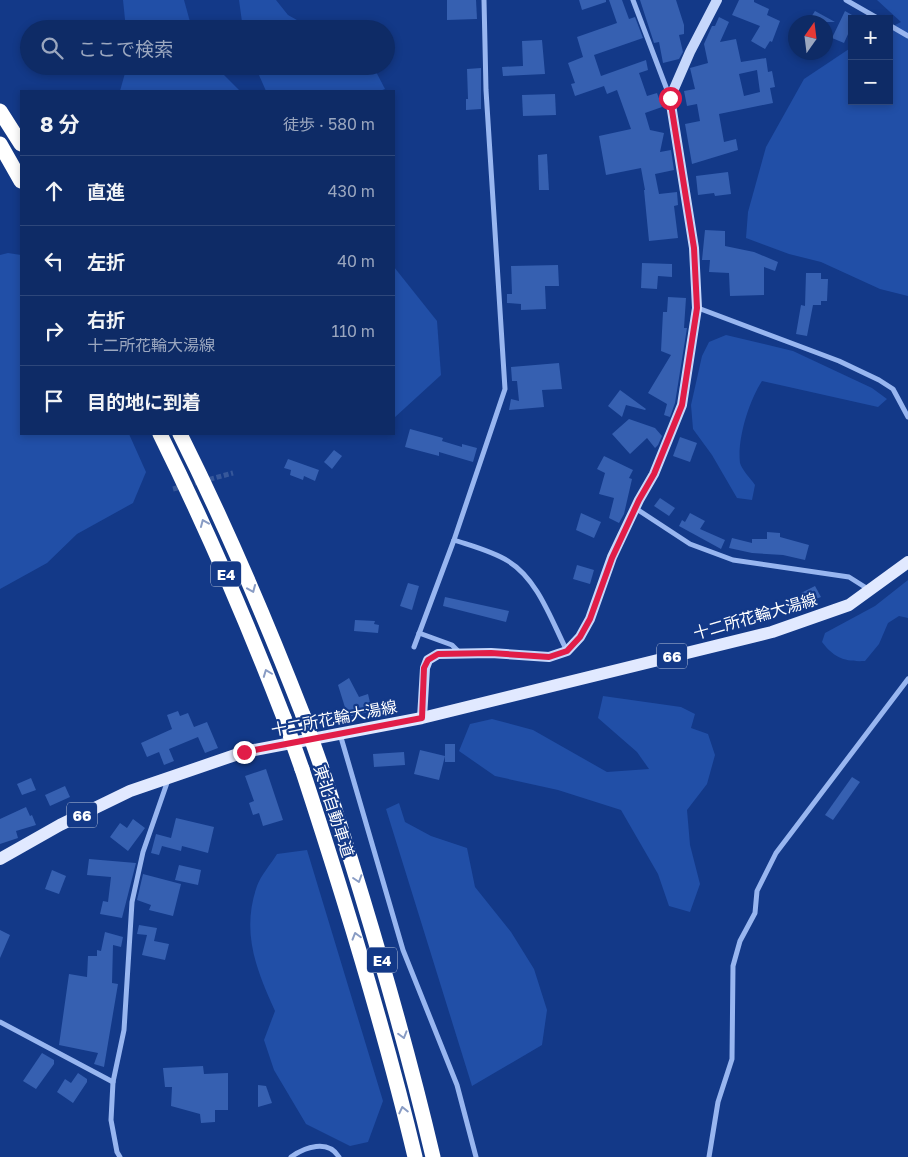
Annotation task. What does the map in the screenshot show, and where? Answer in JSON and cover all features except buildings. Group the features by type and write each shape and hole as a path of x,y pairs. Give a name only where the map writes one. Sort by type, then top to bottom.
{"highway":[{"path":"0,111 20,142"},
{"path":"0,144 20,179"},
{"name":"東北自動車道","path":"160,435 199,512 252,636 302,769 348,909 397,1083 415,1157"},
{"name":"東北自動車道","path":"181,435 216,505 270,629 321,766 366,904 415,1078 433,1157"}],"main road":[{"name":"十二所花輪大湯線","path":"0,859 60,825 130,791 254,749 422,718 772,632 849,605 908,562"}],"street":[{"path":"414,647 454,540 505,389 486,90 484,0"},
{"path":"422,718 424,668 428,660 438,654 459,653 549,657 567,651 580,637 590,619 612,558 635,508 654,474 682,405 697,308 694,248 670,98 633,0"},
{"path":"670,98 690,52 717,0"},
{"path":"846,0 872,15"},
{"path":"893,27 908,36"},
{"path":"697,308 839,361 879,380 893,389 908,417"},
{"path":"635,508 690,544 732,560 850,577 870,591"},
{"path":"454,540 509,562 525,576 542,600 567,651"},
{"path":"419,634 452,645 459,653"},
{"path":"709,1157 718,1102 732,1059 733,966 740,941 754,913 757,891 776,853 908,679"},
{"path":"340,734 403,950 457,1085 476,1157"},
{"path":"120,1157 116,1152 111,1120 113,1082 124,1030 132,902 143,852 168,779"},
{"path":"0,1022 113,1082"},
{"path":"291,1157 304,1148 323,1146 336,1151 339,1157"}],"shaded area":[{"path":"123,0 184,0 190,20 125,20"},
{"path":"239,0 276,0 288,15 297,20 242,20"},
{"path":"877,0 908,0 908,296 880,289 821,262 789,254 746,238 748,212 766,147 804,79 848,50 848,105 893,105 893,26 901,22"},
{"path":"124,75 224,75 239,90 120,90"},
{"path":"259,75 378,75 385,89 382,90 266,90"},
{"path":"8,253 20,255 20,435 129,435 146,472 133,503 77,534 47,563 0,589 0,255"},
{"path":"395,268 437,321 441,375 395,417"},
{"path":"726,335 793,351 872,388 887,399 878,407 762,381 749,409 740,443 740,463 755,485 752,500 737,498 712,455 693,429 691,405 702,356 709,342"},
{"path":"908,580 908,618 899,616 888,623 879,644 865,661 852,661 841,658 831,652 822,642 825,633 875,606"},
{"path":"603,696 681,707 695,714 691,728 708,734 715,755 707,784 687,810 690,845 700,884 690,912 669,906 658,874 621,810 558,790 495,776 459,751 470,724 492,719 533,730 607,772 649,769 637,752 598,718"},
{"path":"399,803 405,822 431,836 467,848 475,887 511,932 534,969 547,1010 542,1045 472,1086 386,809"},
{"path":"307,850 383,1101 368,1142 350,1146 306,1124 274,1070 264,1040 275,1011 262,980 253,950 250,919 252,903 259,882 277,854"}],"tunnel":[{"path":"173,489 233,473"}],"route":[{"path":"244,752 422,718 424,668 428,660 438,654 491,653 549,657 567,651 580,637 590,619 612,558 639,500 654,474 682,405 690,367 697,308 694,248 670,98"}]}
